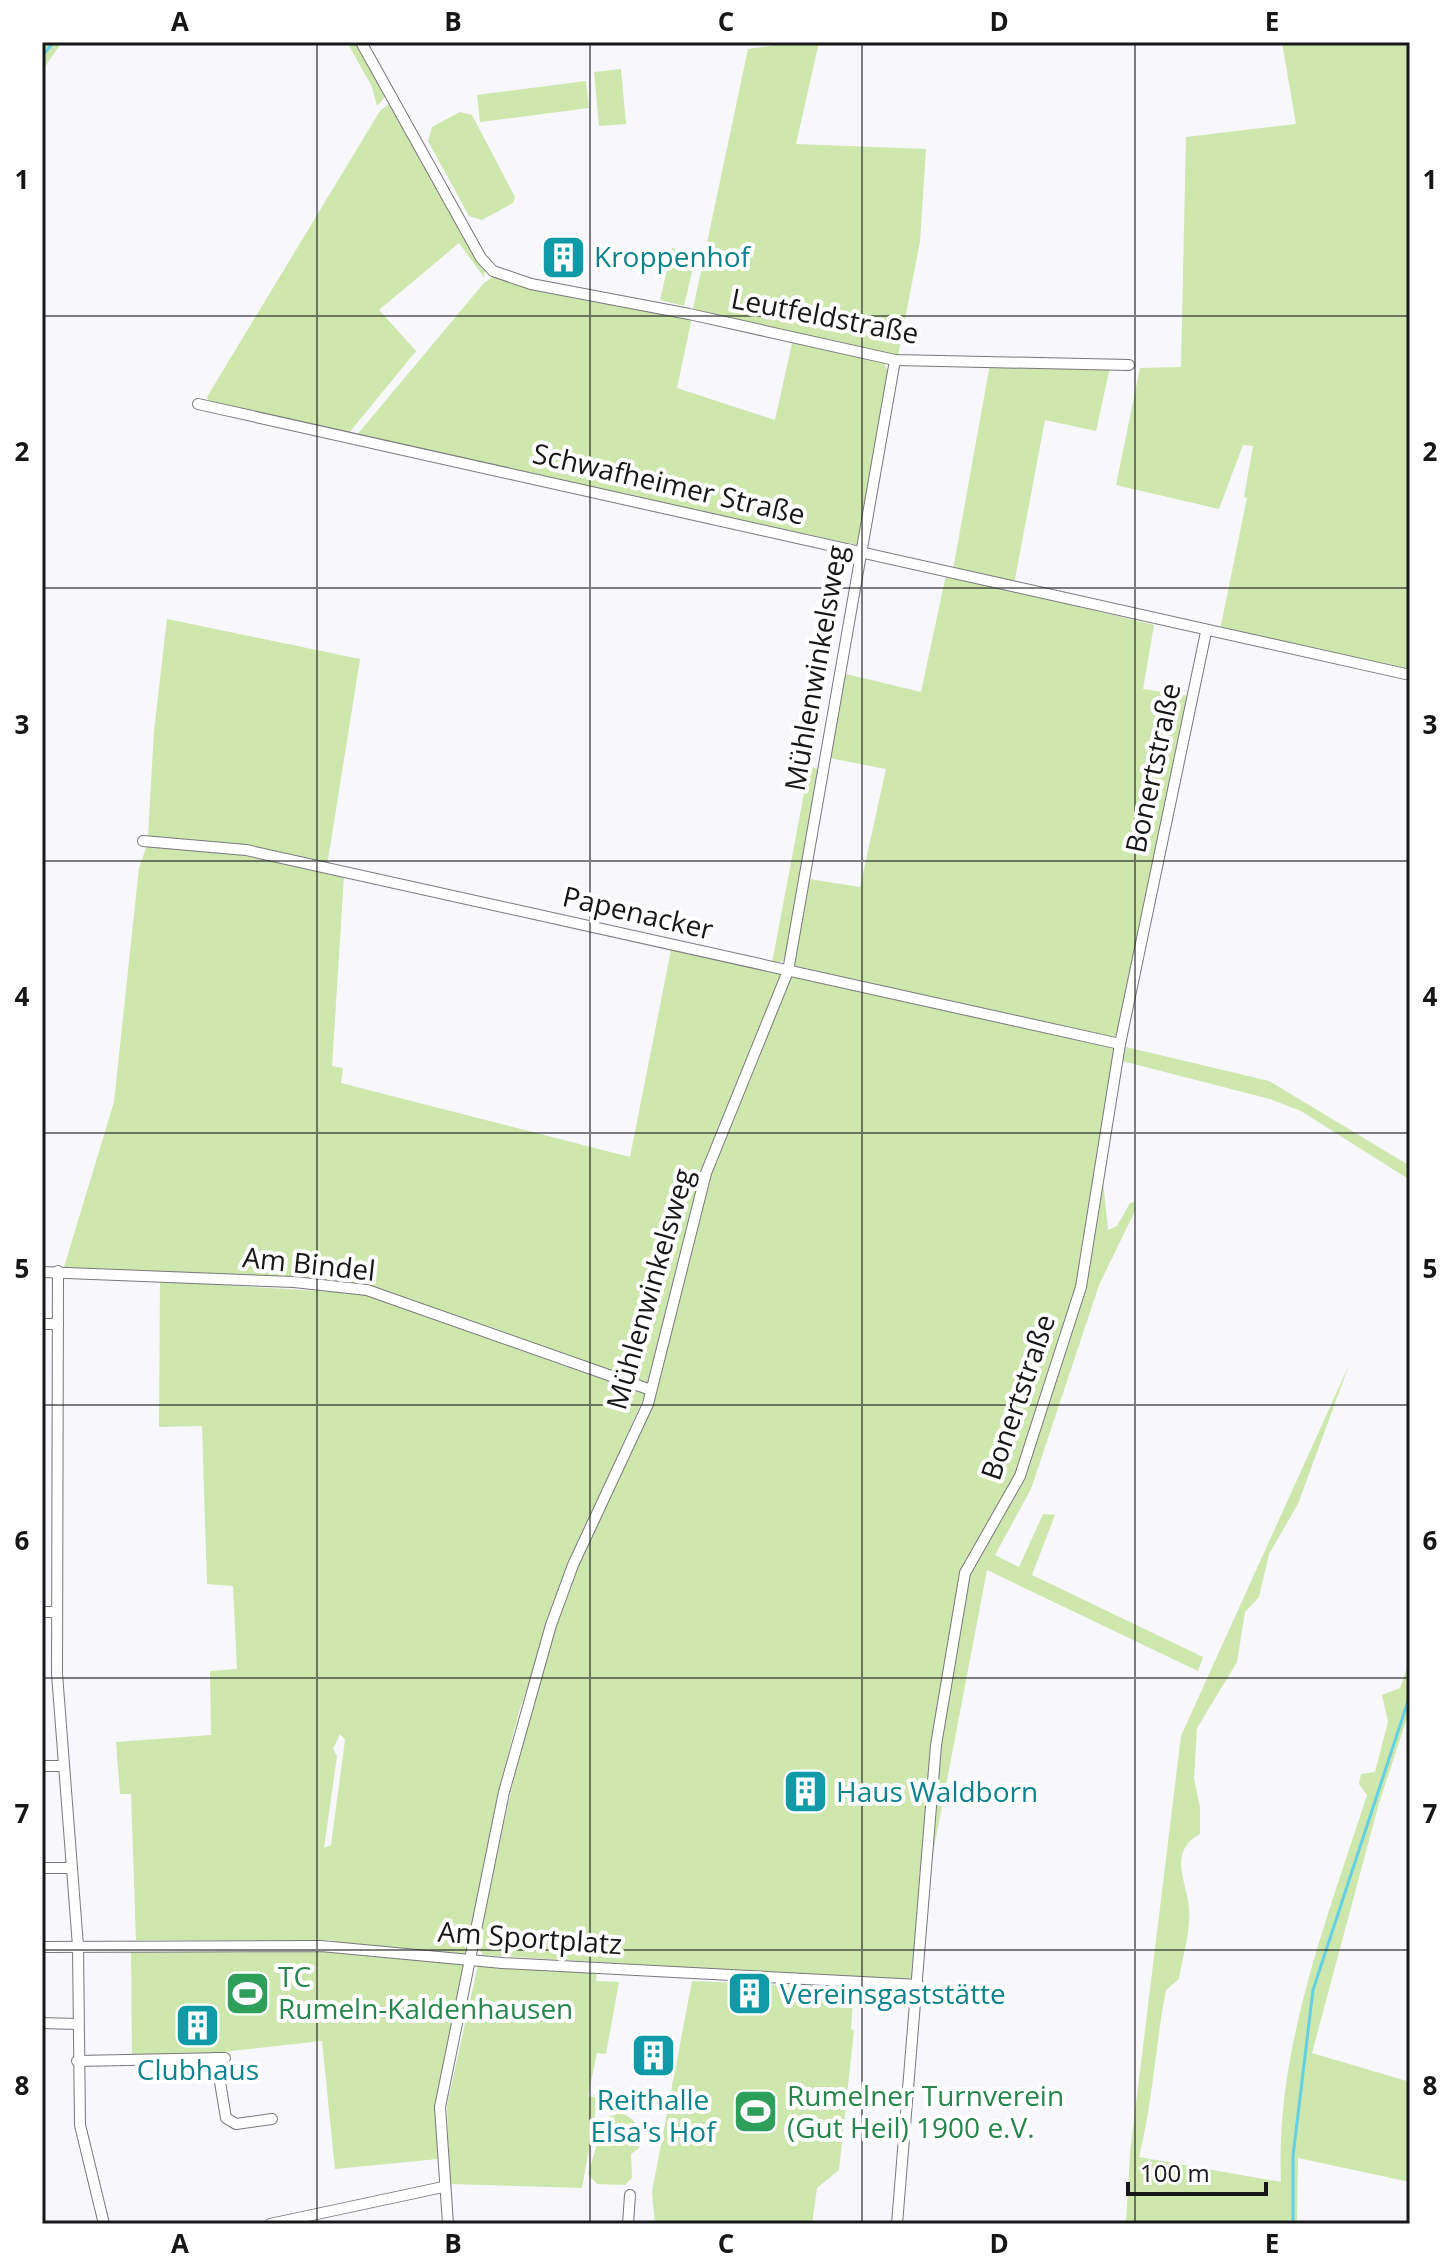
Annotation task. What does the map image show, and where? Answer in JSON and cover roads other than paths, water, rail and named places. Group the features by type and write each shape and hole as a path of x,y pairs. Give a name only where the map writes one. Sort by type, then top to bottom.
{"street":[{"name":"Leutfeldstraße","path":"361,42 481,258 493,271 531,284 689,314 895,360 1129,365"},
{"name":"Mühlenwinkelsweg","path":"448,2224 443,2187 440,2107 504,1792 551,1625 573,1565 648,1404 706,1173 788,971 895,360"},
{"name":"Schwafheimer Straße","path":"198,404 860,551 1206,632 1410,675"},
{"name":"Bonertstraße","path":"897,2224 919,1985 936,1745 965,1573 1020,1476 1081,1287 1120,1044 1206,632"},
{"name":"Papenacker","path":"143,841 246,850 1120,1044"},
{"path":"58,1271 55,1612 63,1766 78,1946 80,2125 104,2224"},
{"name":"Am Bindel","path":"42,1272 294,1282 367,1290 651,1390"},
{"path":"42,1324 58,1324"},
{"path":"42,1612 55,1612"},
{"path":"42,1766 63,1766"},
{"path":"42,1868 72,1868"},
{"name":"Am Sportplatz","path":"42,1947 321,1946 472,1959 919,1985"},
{"path":"42,2023 77,2024"},
{"path":"77,2061 221,2058 226,2118 236,2124 272,2119"},
{"path":"270,2224 443,2187"},
{"path":"628,2224 630,2195"}],"waterway":[{"path":"42,56 54,42"},
{"path":"1293,2224 1293,2156 1313,1990 1410,1695"}],"place":[{"name":"Kroppenhof","path":"563,257"},
{"name":"Haus Waldborn","path":"805,1792"},
{"name":"TC Rumeln-Kaldenhausen","path":"247,1993"},
{"name":"Vereinsgaststätte","path":"749,1994"},
{"name":"Clubhaus","path":"198,2026"},
{"name":"Reithalle Elsa's Hof","path":"653,2056"},
{"name":"Rumelner Turnverein (Gut Heil) 1900 e.V.","path":"756,2112"}]}
